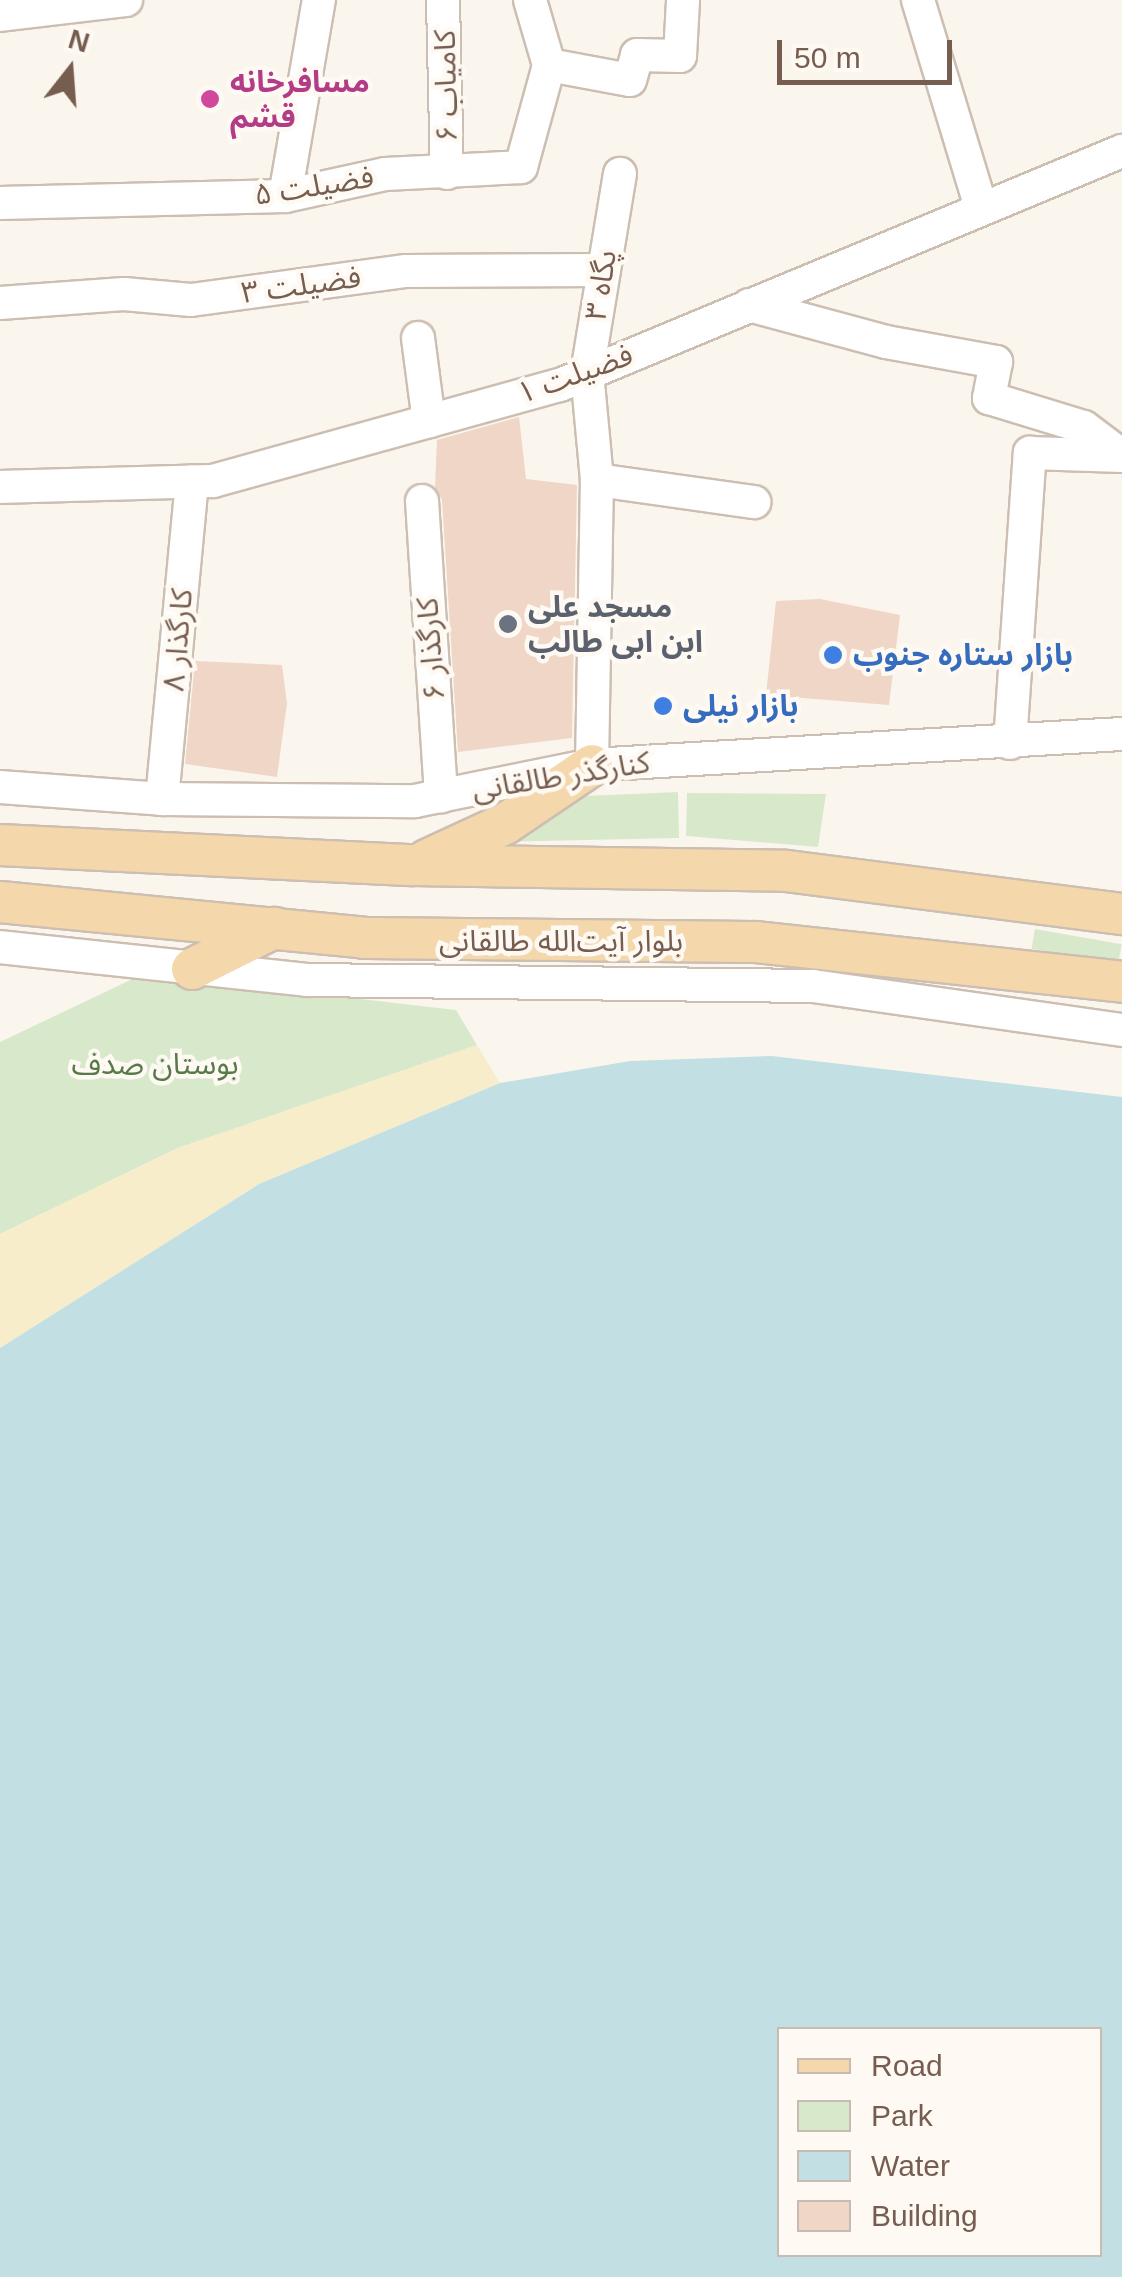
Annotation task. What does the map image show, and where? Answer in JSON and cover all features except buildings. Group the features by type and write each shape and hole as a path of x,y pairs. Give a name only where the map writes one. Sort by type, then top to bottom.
{"main road":[{"path":"413,865 505,824 592,765"},
{"path":"0,845 413,865 786,871 1122,914"},
{"name":"بلوار آیت‌الله طالقانی","path":"0,902 388,939 756,942 1122,982"},
{"path":"192,970 274,928"}],"street":[{"path":"0,15 126,0"},
{"path":"285,196 320,0"},
{"name":"کامیاب ۶","path":"443,0 448,173"},
{"path":"530,0 550,65 630,80 638,54 680,56 684,0"},
{"path":"918,0 982,208"},
{"name":"فضیلت ۵","path":"0,202 285,196 385,174 521,167 550,65"},
{"name":"فضیلت ۱","path":"0,487 192,481 429,421 587,373 1122,151"},
{"name":"پگاه ۳","path":"592,765 595,469 587,373 620,174"},
{"name":"فضیلت ۳","path":"0,302 124,294 191,300 406,270 603,270"},
{"path":"749,305 886,342 996,362 989,398 1084,427 1122,455"},
{"path":"418,338 429,421"},
{"path":"1010,743 1030,453 1122,455"},
{"path":"595,469 754,502"},
{"name":"کارگذار ۸","path":"162,798 192,481"},
{"name":"کارگذار ۶","path":"422,501 441,796"},
{"name":"کنارگذر طالقانی","path":"0,787 162,798 415,802 592,765 1122,734"},
{"path":"0,948 308,980 814,986 1122,1030"}],"green space":[{"path":"678,792 679,838 502,842 584,796"},
{"path":"687,793 826,794 818,847 686,836"},
{"path":"1035,929 1122,944 1118,964 1032,949"},
{"name":"بوستان صدف","path":"143,974 456,1010 477,1045 178,1148 0,1234 0,1042"}],"sand":[{"path":"477,1045 500,1083 259,1184 0,1348 0,1234 178,1148"}],"water":[{"path":"772,1056 1122,1097 1122,2277 0,2277 0,1348 259,1184 500,1083 630,1061"}],"place":[{"name":"مسافرخانه قشم","path":"210,99"},
{"name":"مسجد علی ابن ابی طالب","path":"508,624"},
{"name":"بازار ستاره جنوب","path":"833,655"},
{"name":"بازار نیلی","path":"663,706"}]}
